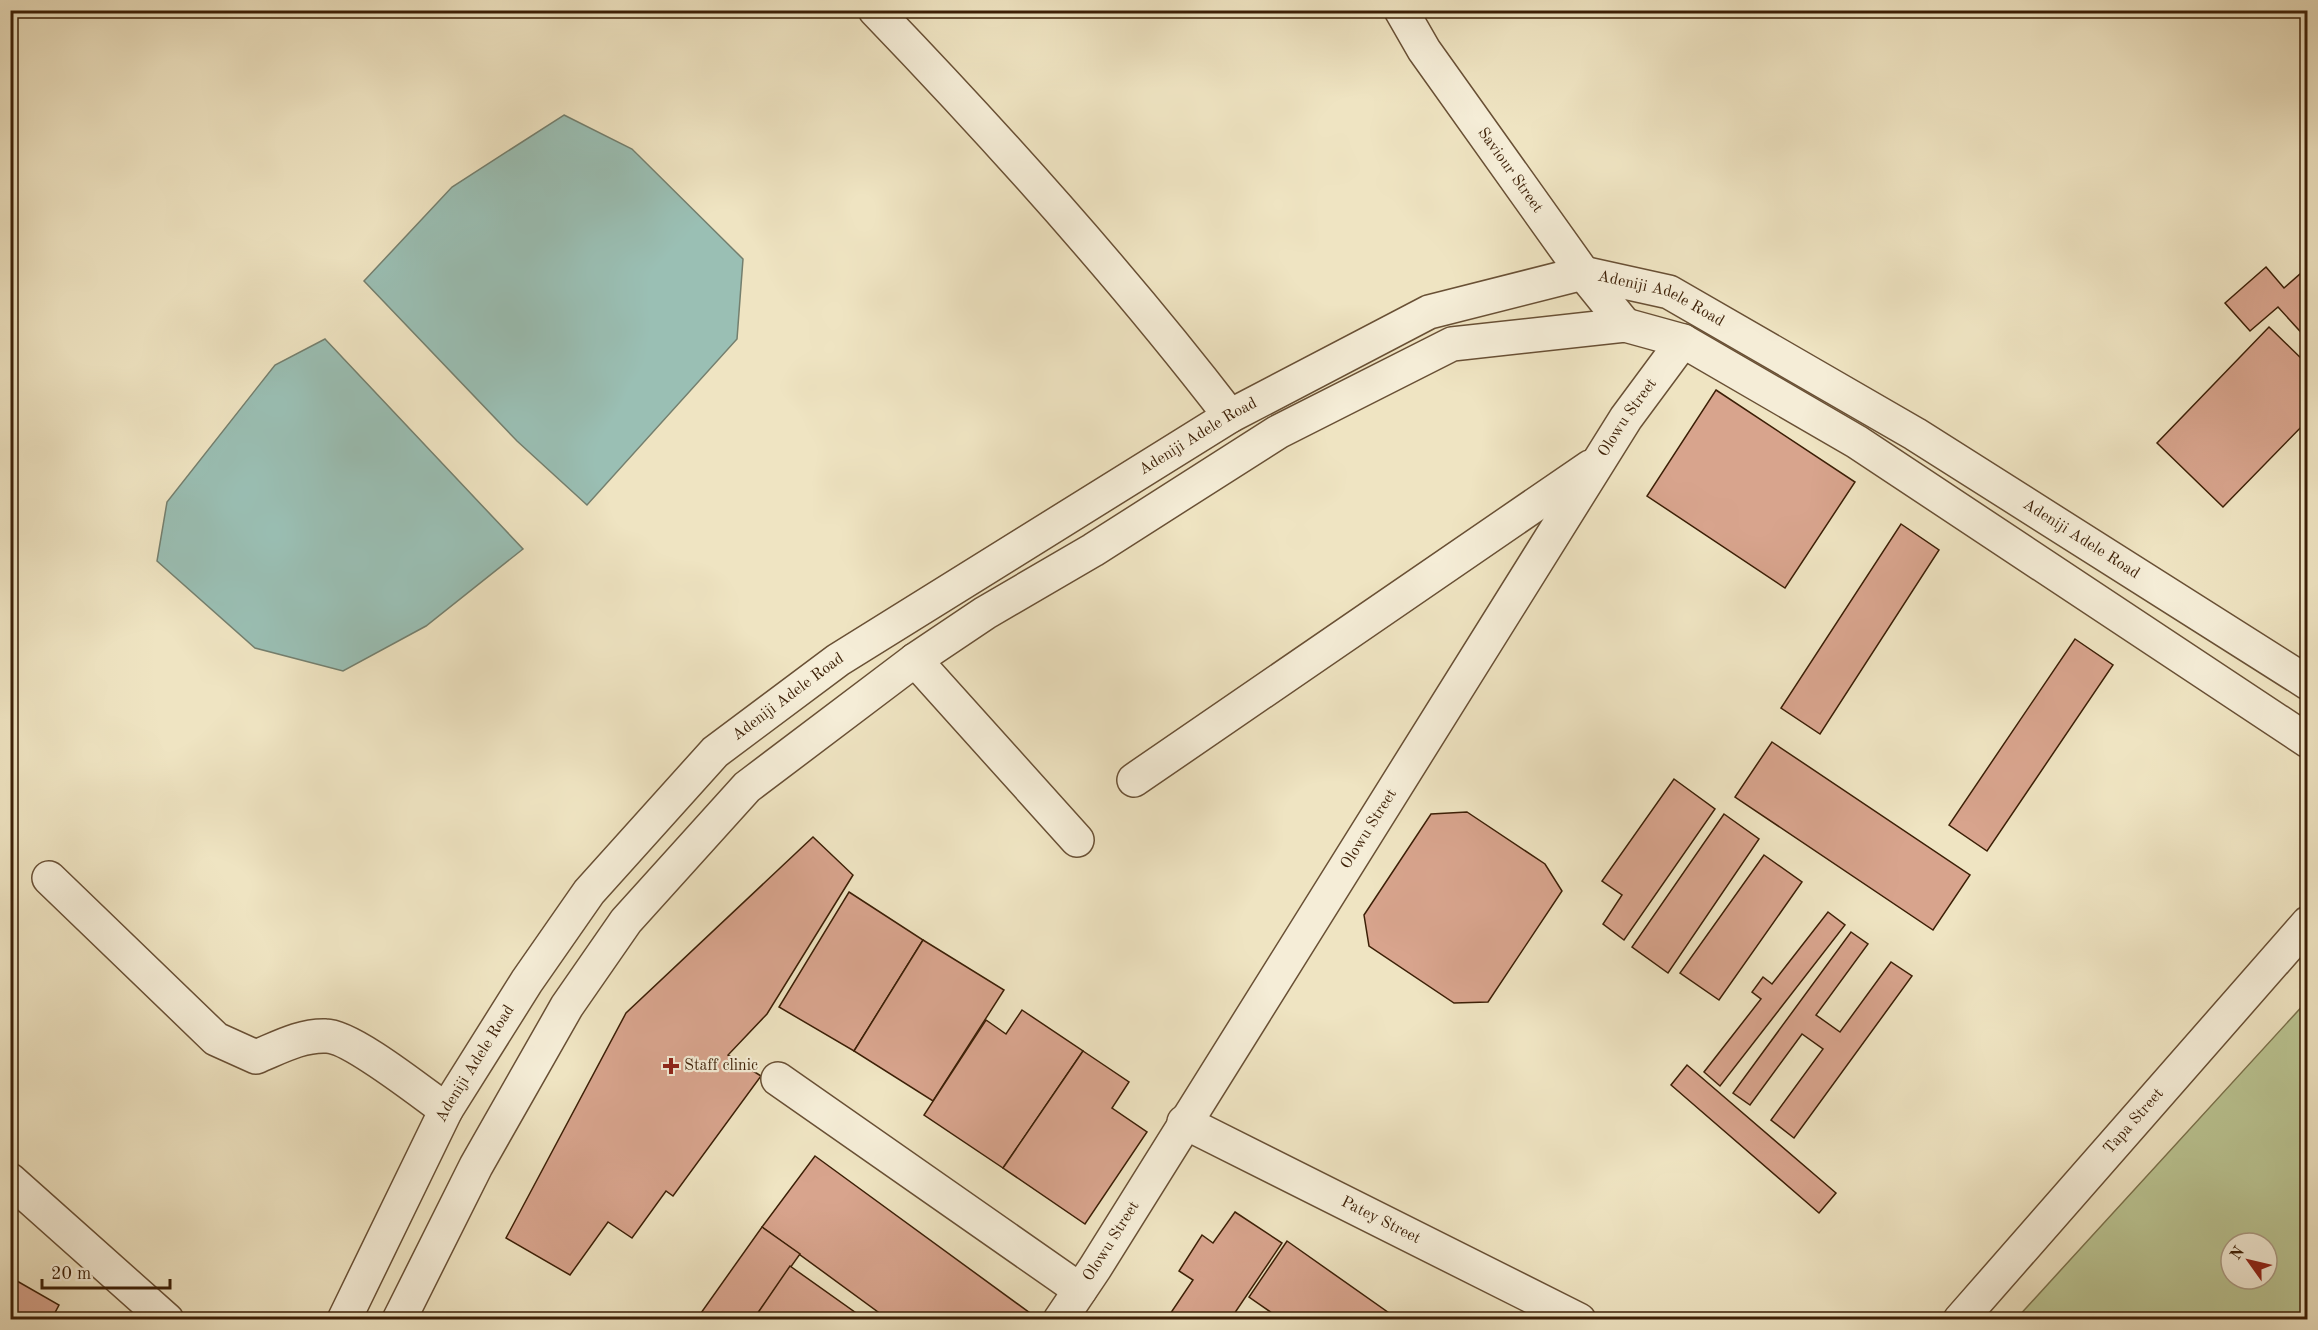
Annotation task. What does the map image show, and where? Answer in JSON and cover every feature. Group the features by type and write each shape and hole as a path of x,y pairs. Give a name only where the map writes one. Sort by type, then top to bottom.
{"street":[{"path":"875,10 1000,141 1128,290 1230,416"},
{"name":"Saviour Street","path":"1401,10 1424,50 1540,209 1583,273 1625,325"},
{"name":"Adeniji Adele Road","path":"344,1320 446,1110 527,981 588,892 715,752 838,660 1230,416 1428,312 1583,273 1669,292 1916,434 2307,683"},
{"name":"Adeniji Adele Road","path":"399,1320 487,1146 567,1006 626,921 747,787 915,660 985,613 1093,550 1278,432 1452,344 1625,325 1683,341 1857,442 2307,741"},
{"name":"Olowu Street","path":"1060,1320 1604,457 1626,418 1683,341"},
{"path":"1134,780 1604,457"},
{"path":"915,660 1077,840"},
{"path":"49,878 216,1039 256,1057 305,1038 328,1036 356,1047 446,1110"},
{"name":"Tapa Street","path":"1960,1320 2307,923"},
{"path":"778,1079 1080,1290"},
{"name":"Patey Street","path":"1184,1122 1579,1320"},
{"path":"10,1180 167,1320"}],"green space":[{"path":"2307,1001 2307,1319 2016,1319"}],"water":[{"path":"564,115 632,149 743,259 737,339 587,505 517,441 364,281 452,187"},
{"path":"325,339 523,549 426,626 343,671 255,648 157,561 167,502 275,365"}],"building":[{"path":"2266,267 2284,288 2308,267 2308,340 2278,307 2250,331 2225,303"},
{"path":"2269,327 2308,365 2308,420 2223,507 2157,443"},
{"path":"1716,390 1855,482 1785,588 1647,496"},
{"path":"1901,524 1939,550 1820,734 1781,708"},
{"path":"2075,639 2113,665 1987,851 1949,825"},
{"path":"1772,742 1970,875 1933,930 1735,797"},
{"path":"1674,779 1715,809 1624,940 1603,924 1622,895 1602,881"},
{"path":"1467,812 1545,864 1562,891 1488,1002 1454,1003 1369,946 1364,915 1431,814"},
{"path":"1724,814 1759,839 1668,973 1632,947"},
{"name":"Staff clinic","path":"813,837 853,875 767,1014 728,1055 761,1076 673,1196 666,1191 632,1238 608,1222 570,1275 506,1238 626,1013"},
{"path":"1764,855 1802,882 1719,1000 1680,973"},
{"path":"849,892 923,940 854,1051 779,1007"},
{"path":"1828,912 1845,925 1720,1086 1704,1072 1761,999 1752,992 1763,977 1772,984"},
{"path":"1851,932 1868,944 1816,1015 1840,1032 1891,962 1912,976 1794,1138 1771,1120 1823,1049 1802,1034 1750,1105 1733,1093"},
{"path":"923,940 1004,990 933,1101 854,1051"},
{"path":"1022,1010 1083,1051 1003,1168 924,1115 986,1020 1006,1034"},
{"path":"1083,1051 1129,1082 1112,1108 1147,1132 1085,1224 1003,1168"},
{"path":"1687,1065 1836,1193 1819,1213 1671,1085"},
{"path":"815,1156 1030,1313 1025,1320 889,1320 762,1227"},
{"path":"1235,1212 1282,1243 1230,1320 1166,1320 1193,1280 1179,1271 1202,1235 1213,1243"},
{"path":"762,1227 800,1254 753,1320 696,1320"},
{"path":"1287,1241 1399,1320 1282,1320 1249,1297"},
{"path":"790,1266 866,1320 753,1320"},
{"path":"10,1277 59,1305 51,1320 10,1320"}],"place":[{"name":"Staff clinic","path":"671,1066"}]}
